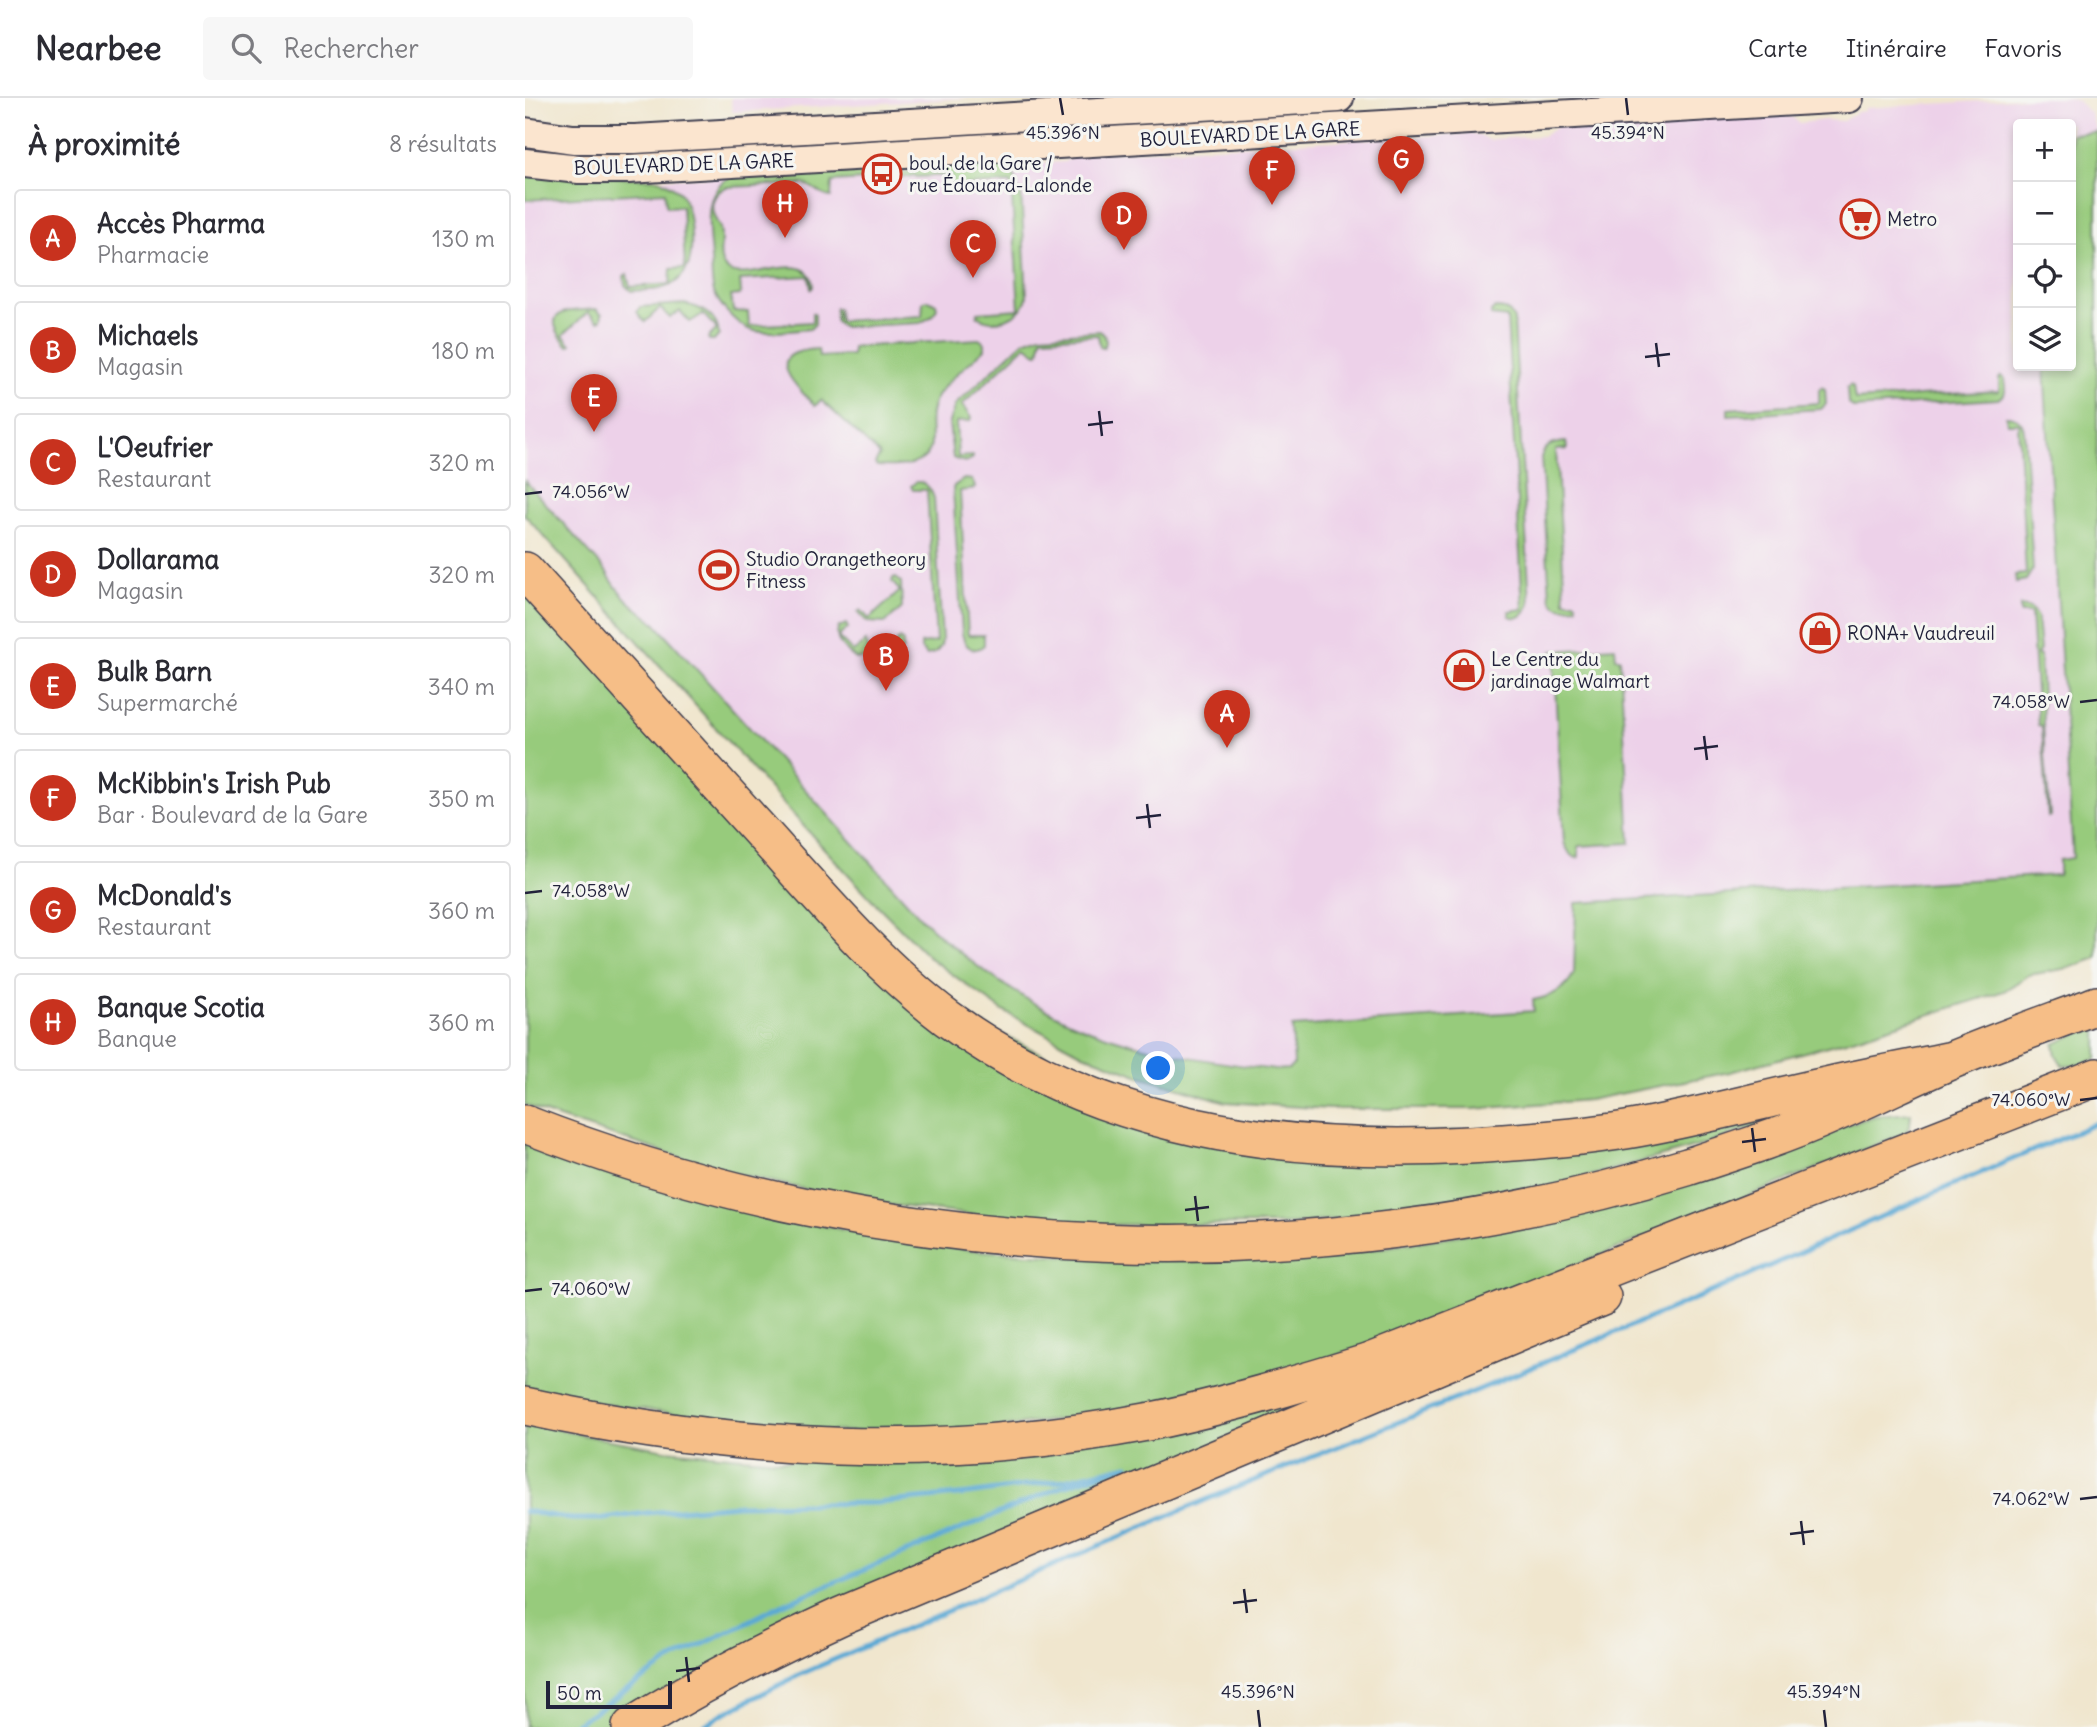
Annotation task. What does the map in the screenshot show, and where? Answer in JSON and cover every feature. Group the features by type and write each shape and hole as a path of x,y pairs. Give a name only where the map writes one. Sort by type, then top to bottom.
{"highway":[{"path":"525,571 802,877 890,970 945,1016 1000,1053 1067,1087 1107,1103 1188,1126 1265,1139 1364,1147 1464,1146 1626,1130 1952,1060"},
{"path":"525,1124 619,1157 694,1179 814,1208 966,1231 1096,1241 1192,1243 1341,1235 1439,1224 1513,1211 1594,1193 1698,1163 1804,1127 1952,1060 2097,1005"},
{"path":"525,1406 703,1438 845,1447 1004,1442 1155,1420 1274,1392 1367,1363 2097,1079"},
{"path":"631,1727 782,1642 1564,1314 2097,1079"}],"main road":[{"name":"BOULEVARD DE LA GARE","path":"525,132 573,139 635,139 1339,98"},
{"name":"BOULEVARD DE LA GARE","path":"525,163 579,169 661,168 1849,98"}],"shaded area":[{"path":"731,98 970,98 732,112"},
{"path":"2068,98 2078,101 2090,113 2097,132 2076,134 2076,119 2013,119 2013,371 2054,371 2080,874 1615,902 1621,1005 1292,1027 1297,1092 1172,1074 945,960 525,510 525,173 643,179 861,174 866,183 880,182 879,176 943,166 996,162 1006,165 1064,162 1078,154 1470,134 1491,141 1543,136 1559,126 1777,113 1792,117 1799,123 1843,121 1857,112 1865,111 1865,108"}],"green space":[{"path":"2097,132 2097,958 2069,968 2029,975 2004,991 1846,1041 1730,1072 1589,1100 1473,1109 1330,1109 1226,1102 1140,1076 1083,1054 1003,1011 931,959 817,841 525,515 525,481 606,571 621,593 653,621 923,920 959,952 1000,982 1066,1020 1110,1037 1156,1050 1275,1070 1289,1069 1294,1064 1292,1027 1534,1011 1533,1000 1557,992 1567,984 1574,973 1576,903 2059,875 2059,860 2073,858 2044,371 2076,371 2076,134"},
{"path":"996,162 1009,168 1017,190 1021,191 1027,297 1020,310 1014,315 991,321 977,316 978,312 1019,309 1011,183 951,186 950,175 880,179 879,176 957,164"},
{"path":"810,171 861,174 865,180 832,182 831,197 803,184 726,187 713,200 712,209 721,233 722,262 729,271 750,273 791,267 802,269 810,275 813,287 811,289 809,276 740,280 741,292 731,296 733,311 748,312 749,326 812,322 812,313 815,314 815,324 810,329 768,332 746,328 724,308 713,288 709,214 714,193 721,184 735,175"},
{"path":"525,173 659,179 671,185 681,194 689,220 691,252 686,270 675,282 663,288 631,291 625,285 624,276 627,274 630,287 670,284 671,269 685,268 682,206 668,207 665,192 525,200"},
{"path":"929,300 936,304 937,309 931,317 920,323 842,327 836,322 835,308 838,309 839,321 922,316 923,301"},
{"path":"684,304 697,307 712,318 718,328 719,335 714,341 708,338 717,329 703,314 690,322 680,311 670,318 660,308 645,322 637,312 640,307"},
{"path":"1495,308 1506,310 1514,320 1530,604 1525,613 1517,618 1510,616 1509,611 1523,609 1507,318 1491,316"},
{"path":"596,309 602,314 601,320 598,321 588,312 563,335 571,344 568,346 555,325 559,315"},
{"path":"1100,331 1105,336 1106,343 1103,348 1100,347 1098,335 1042,338 1039,353 1026,345 962,405 971,418 970,421 956,422 958,457 973,458 961,461 953,458 949,422 955,405 1024,341 1040,335"},
{"path":"979,339 985,343 985,349 951,380 935,400 931,416 929,451 918,462 902,466 877,466 875,463 880,455 821,400 815,406 787,370 786,362 790,356 801,351 818,349 819,357 852,355 852,347"},
{"path":"2001,376 2004,378 2005,390 1998,399 1854,408 1848,403 1847,388 1850,385 1853,387 1855,400 1999,391"},
{"path":"1821,387 1825,389 1826,404 1821,409 1728,415 1728,409 1819,403"},
{"path":"2006,416 2018,419 2024,430 2033,569 2026,580 2016,582 2015,575 2026,574 2018,423 2007,423"},
{"path":"1566,442 1567,449 1556,450 1565,601 1576,601 1577,607 1565,608 1555,604 1550,597 1541,457 1551,445"},
{"path":"964,479 972,480 975,487 960,491 968,635 984,635 984,645 976,649 967,645 962,633 953,489"},
{"path":"916,482 928,486 934,498 942,640 937,651 926,655 921,644 936,642 927,490 913,490 911,486"},
{"path":"893,578 901,582 902,608 885,623 867,622 858,612 861,610 869,619 900,591 892,582"},
{"path":"525,590 873,969 1223,1146 1803,1109 1706,1144 1548,1187 1430,1209 1293,1224 1055,1225 857,1201 716,1169 525,1105"},
{"path":"2020,606 2031,608 2037,617 2048,817 2042,726 2038,725 2031,613 2020,613"},
{"path":"846,624 848,628 838,637 853,652 866,642 869,655 896,653 896,642 900,639 903,649 896,657 856,659 841,645 837,637 839,627"},
{"path":"1615,647 1616,658 1620,658 1630,843 1579,846 1579,857 1576,858 1570,854 1564,843 1553,651"},
{"path":"2097,1024 2097,1059 2079,1065 2063,1066 2056,1055 2054,1044"},
{"path":"1911,1113 1910,1125 1905,1133 1446,1317 1262,1382 1116,1413 957,1432 796,1431 525,1393 525,1140 765,1214 908,1243 983,1251 1129,1260 1210,1261 1362,1251 1515,1226 1875,1116"},
{"path":"1339,1388 641,1707 610,1727 525,1727 525,1422 666,1450 787,1461"}],"waterway":[{"path":"702,1727 803,1673 1208,1499 1702,1296 2097,1123"},
{"path":"525,1511 572,1519 604,1519 736,1505 878,1503 1060,1481 1128,1465 1066,1485 781,1605 670,1661 571,1727"}],"place":[{"name":"boul. de la Gare / rue Édouard-Lalonde","path":"882,174"},
{"name":"McDonald's","path":"1401,194"},
{"name":"McKibbin's Irish Pub","path":"1272,205"},
{"name":"Metro","path":"1860,219"},
{"name":"Banque Scotia","path":"785,238"},
{"name":"Dollarama","path":"1124,250"},
{"name":"L'Oeufrier","path":"973,278"},
{"name":"Bulk Barn","path":"594,432"},
{"name":"Studio Orangetheory Fitness","path":"719,570"},
{"name":"RONA+ Vaudreuil","path":"1820,633"},
{"name":"Le Centre du jardinage Walmart","path":"1464,670"},
{"name":"Michaels","path":"886,691"},
{"name":"Accès Pharma","path":"1227,748"}]}
